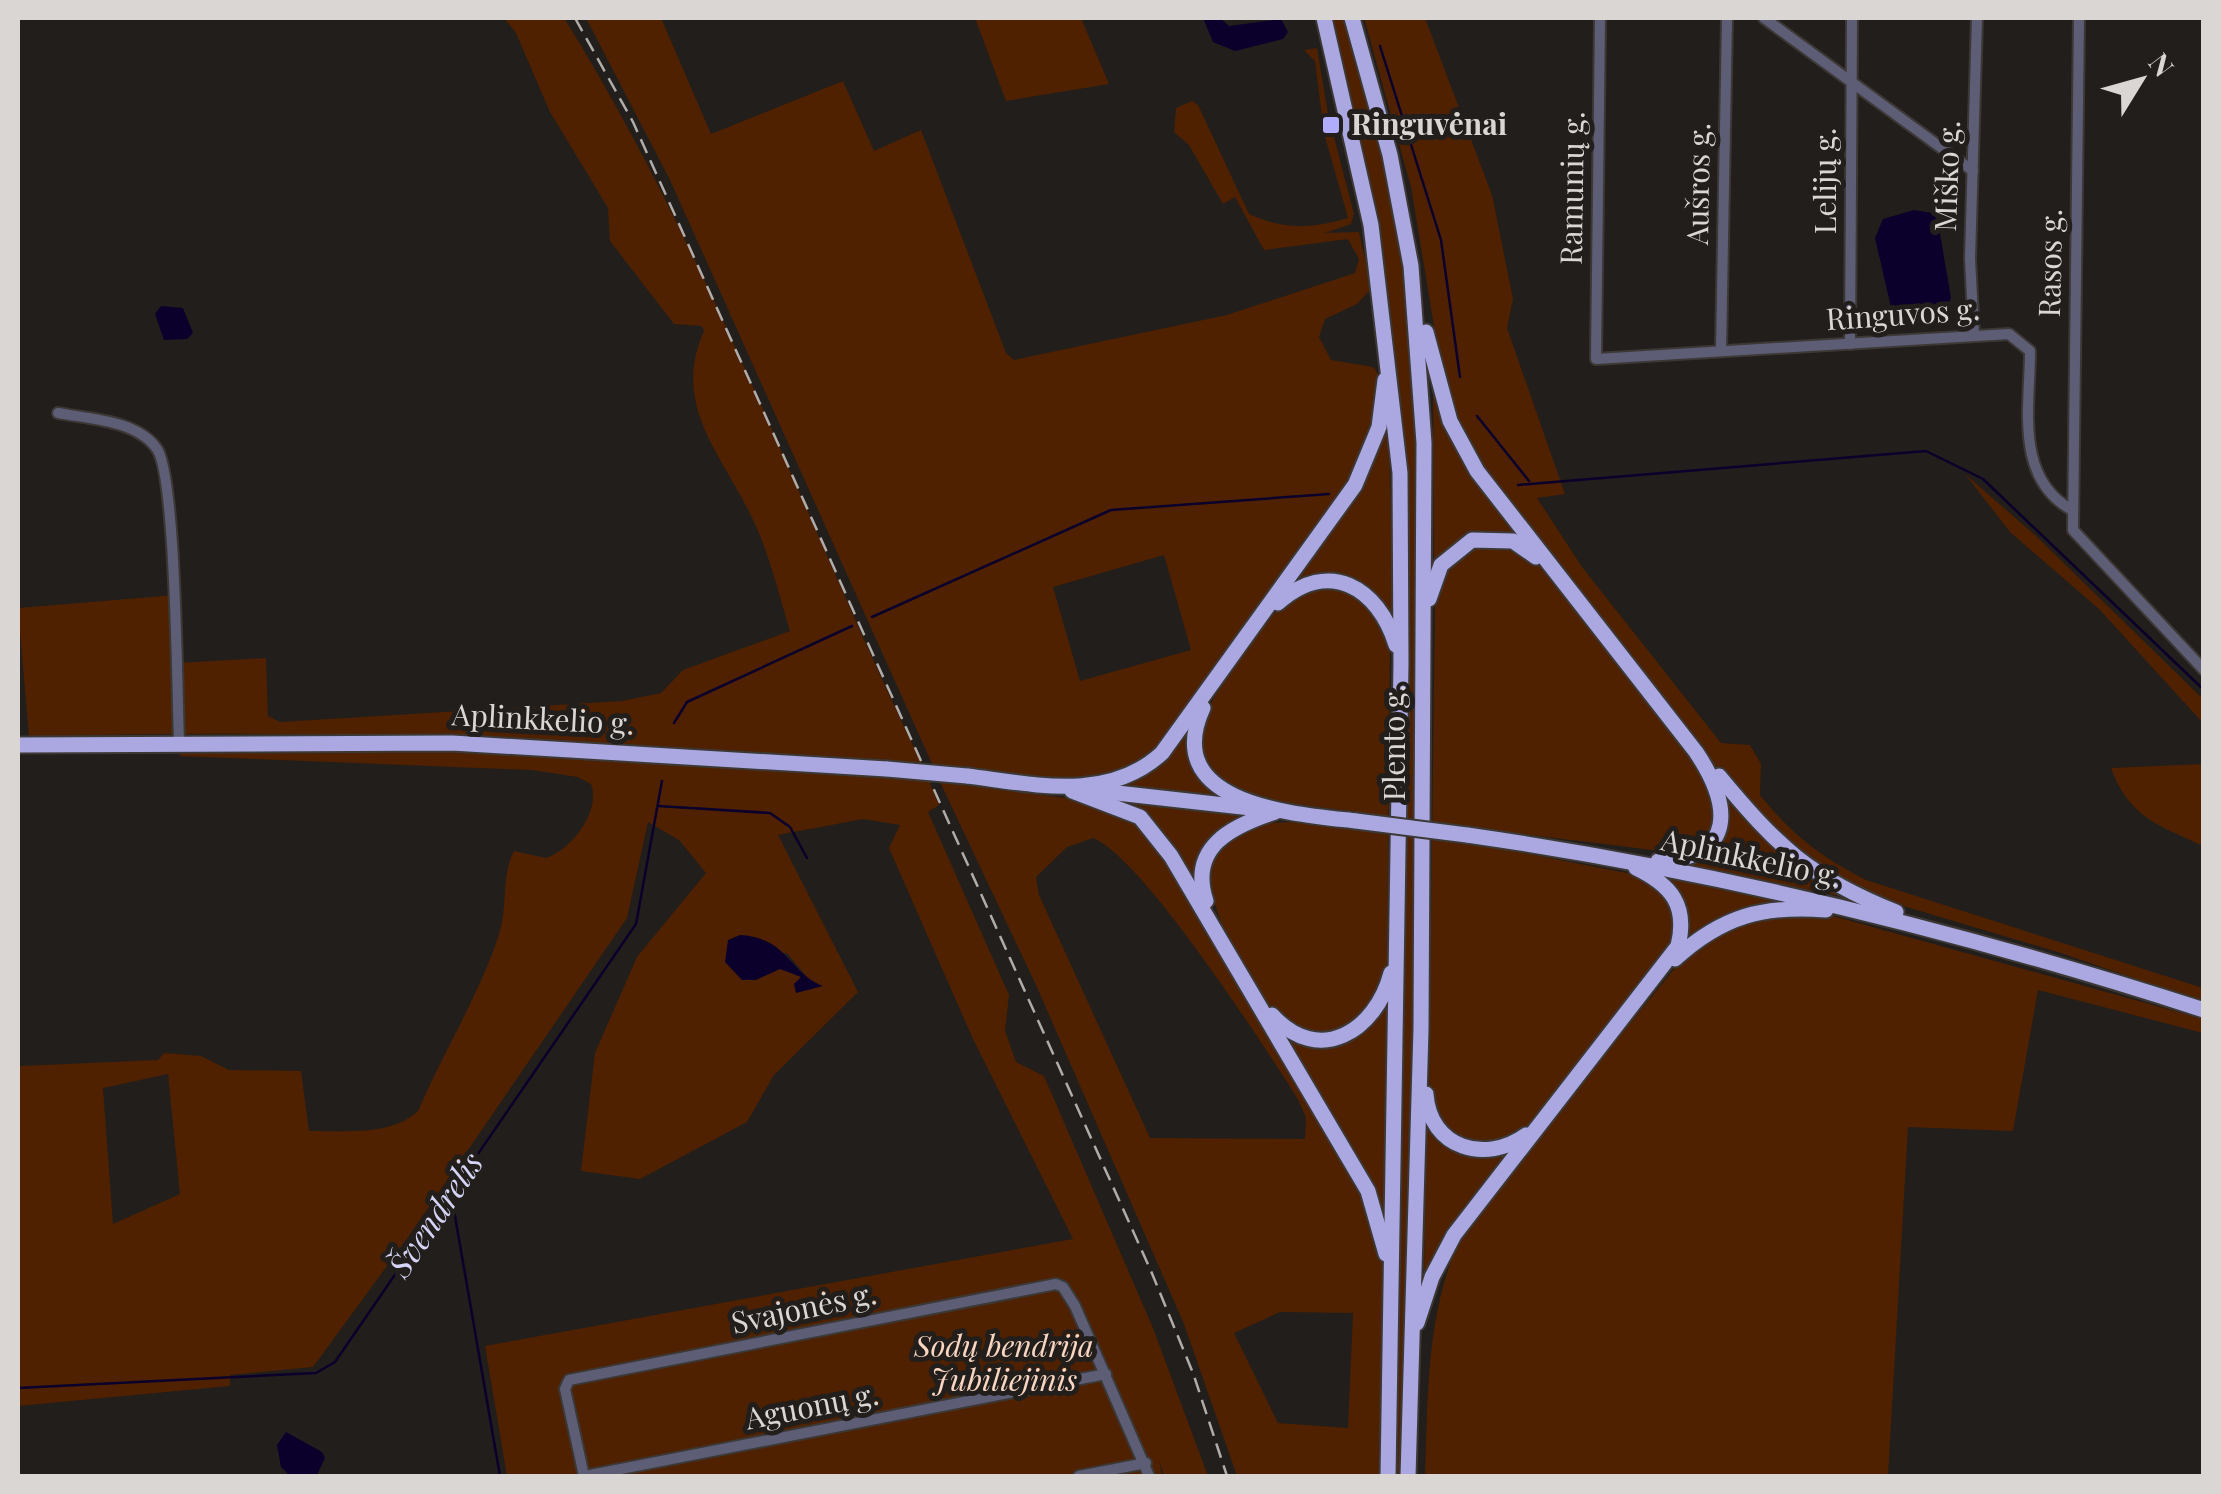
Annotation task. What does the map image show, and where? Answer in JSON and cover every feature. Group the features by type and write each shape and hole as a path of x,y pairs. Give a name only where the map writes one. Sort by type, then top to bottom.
{"highway":[{"name":"Plento g.","path":"1324,18 1349,114 1381,291 1400,473 1398,950 1388,1476"},
{"name":"Plento g.","path":"1352,18 1390,155 1411,266 1424,443 1421,1029 1408,1476"},
{"path":"1411,266 1450,422 1477,471 1696,752 1799,862 1837,887 1946,932"},
{"path":"1068,788 1118,780 1151,764 1211,691 1355,485 1369,457 1385,379 1381,291"},
{"path":"1424,617 1441,564 1461,545 1483,538 1513,541 1526,548 1577,603"},
{"path":"1264,615 1300,586 1348,584 1376,603 1388,619 1401,662"},
{"path":"1211,691 1195,734 1200,763 1219,787 1272,811"},
{"name":"Aplinkkelio g.","path":"18,744 178,741 558,747 967,776 1356,820 1634,862 1864,912 1946,932 2204,1010"},
{"path":"1634,862 1692,856 1712,840 1723,804 1696,752"},
{"path":"1068,788 1124,808 1148,824 1216,928 1368,1191 1384,1239 1392,1308"},
{"path":"1216,928 1201,886 1206,855 1225,832 1272,811"},
{"path":"1617,859 1659,879 1678,903 1682,930 1665,969"},
{"path":"1413,1336 1442,1255 1538,1126 1665,969 1706,932 1747,912 1782,907 1864,912"},
{"path":"1259,1000 1292,1032 1320,1039 1344,1036 1376,1012 1398,950"},
{"path":"1421,1029 1427,1108 1450,1140 1476,1151 1496,1150 1538,1126"}],"street":[{"name":"Ramunių g.","path":"1596,359 1600,18"},
{"name":"Aušros g.","path":"1721,351 1727,18"},
{"path":"1764,18 1973,170"},
{"name":"Lelijų g.","path":"1850,344 1852,18"},
{"name":"Miško g.","path":"1974,335 1977,18"},
{"name":"Rasos g.","path":"2072,510 2079,18"},
{"name":"Ringuvos g.","path":"1596,359 2009,334 2030,351 2032,466 2058,501 2072,510"},
{"path":"58,413 130,428 146,438 160,455 170,532 178,741"},
{"path":"2072,510 2073,530 2081,544 2204,670"},
{"name":"Svajonės g.","path":"585,1476 566,1389 569,1380 1049,1284 1063,1287 1070,1295 1106,1374"},
{"path":"1106,1374 1150,1476"},
{"name":"Aguonų g.","path":"585,1476 1106,1374"},
{"path":"1079,1476 1146,1463"}],"green space":[{"path":"504,18 564,18 616,107 709,291 922,764 699,749 364,735 29,737 18,608 176,595 178,663 266,658 268,716 280,722 622,701 661,693 683,670 790,631 760,535 716,453 697,407 693,384 702,326 674,324 610,241 608,208 550,112 516,33"},
{"path":"586,18 661,18 711,134 843,81 874,151 921,130 1006,353 1014,360 1227,315 1355,273 1359,259 1348,239 1264,250 1235,197 1223,204 1189,145 1174,132 1176,108 1192,101 1198,105 1249,214 1298,226 1348,218 1324,133 1315,61 1304,50 1317,48 1328,114 1354,214 1351,224 1325,233 1359,232 1372,288 1357,304 1325,319 1319,337 1331,360 1373,367 1378,376 1379,412 1364,461 1255,621 1181,718 1136,766 1116,773 1065,778 933,766 670,180","holes":["1164,555 1191,650 1080,681 1053,587"]},
{"path":"975,18 1081,18 1109,84 1006,101"},
{"path":"1328,18 1346,18 1400,232 1420,449 1409,1248 1401,1476 1392,1476 1403,1135 1410,558 1390,307 1364,151"},
{"path":"1364,18 1425,18 1492,195 1513,299 1507,328 1565,494 1537,498 1582,567 1721,743 1750,745 1761,764 1760,795 1783,822 1808,844 1866,880 2203,988 2203,1002 2061,953 1860,893 1775,836 1702,750 1490,480 1456,419 1438,350 1411,187"},
{"path":"1433,376 1522,537 1472,535 1452,545 1434,565"},
{"path":"1388,420 1394,622 1375,595 1363,588 1337,583 1290,586 1365,477"},
{"path":"1965,474 2036,536 2203,699 2203,723 2099,609 2010,532"},
{"path":"1499,541 1535,561 1702,769 1718,801 1710,835 1677,853 1458,826 1457,840 1642,876 1663,892 1675,920 1668,956 1522,1133 1500,1144 1472,1144 1443,1127 1429,1092 1435,600 1443,575 1455,558 1473,547"},
{"path":"1336,585 1359,592 1390,636 1387,970 1367,1017 1327,1036 1290,1024 1275,1011 1243,967 1217,910 1211,860 1220,842 1250,826 1288,822 1363,828 1364,813 1265,798 1229,786 1210,768 1200,736 1223,684 1281,606 1302,591"},
{"path":"1191,728 1190,743 1228,798 1117,787 1154,768"},
{"name":"Sodų bendrija Jubiliejinis","path":"398,747 881,774 929,781 939,805 928,812 1009,995 1005,1031 1016,1062 1044,1076 1153,1328 1208,1476 1164,1476 1159,1460 1162,1476 507,1476 485,1346 1073,1239 973,1039 889,848 900,825 863,819 778,835 858,992 774,1075 747,1122 640,1179 581,1171 595,1053 637,957 706,873 679,840 648,822 627,918 409,1236 313,1367 230,1375 230,1386 18,1406 18,955 20,1066 158,1060 164,1053 201,1056 229,1070 301,1071 309,1131 352,1131 394,1125 418,1111 492,955 514,851 546,858 556,854 582,829 592,806 591,784 578,777 532,770 179,756 184,748","holes":["727,953 787,953 812,983 820,984 794,984 802,978 788,970 725,963","168,1074 180,1194 113,1224 103,1088"]},
{"path":"2203,764 2203,846 2136,809 2111,768"},
{"path":"940,782 1081,800 1129,815 1164,853 1369,1204 1383,1260 1379,1476 1237,1476 1184,1324 1036,985","holes":["1093,838 1142,880 1232,999 1299,1101 1306,1118 1305,1139 1150,1138 1039,895 1036,877 1067,847","1280,1312 1353,1313 1348,1428 1278,1423 1234,1333"]},
{"path":"1728,795 1788,861 1844,897 1682,863 1723,831"},
{"path":"1129,802 1248,815 1211,839 1195,887 1147,815"},
{"path":"1667,876 1785,900 1731,913 1683,945 1685,908"},
{"path":"1826,914 2203,1019 2203,1033 2038,990 2013,1131 1908,1127 1888,1476 1425,1476 1434,1330 1457,1245 1454,1241 1687,953 1741,917"},
{"path":"1389,1001 1387,1229 1362,1163 1283,1033 1344,1034 1367,1025"},
{"path":"1426,1118 1495,1156 1513,1152 1424,1282"}],"shaded area":[{"path":"1203,18 1220,18 1229,26 1281,19 1288,32 1283,39 1235,51 1213,42"},
{"path":"1914,210 1933,213 1938,222 1951,298 1943,314 1903,320 1893,316 1875,238 1883,219"},
{"path":"161,306 183,308 193,333 187,339 164,340 155,314"},
{"path":"740,935 768,942 823,986 796,993 794,984 801,977 780,969 756,980 742,980 725,962 728,940"},
{"path":"286,1432 322,1452 325,1458 317,1475 289,1475 281,1467 277,1445"}],"waterway":[{"path":"1380,46 1441,240 1460,377"},
{"path":"1477,416 1529,481"},
{"path":"1518,485 1926,451 1983,479 2204,690"},
{"path":"872,617 1111,510 1329,494"},
{"path":"674,723 687,702 852,626"},
{"name":"Švendrelis","path":"18,1388 316,1373 335,1362 636,924 662,781"},
{"path":"658,806 770,813 790,827 807,858"},
{"path":"451,1193 500,1476"}],"railway":[{"path":"575,18 633,122 1151,1271 1193,1373 1227,1476"}],"place":[{"name":"Ringuvėnai","path":"1331,125"}]}
